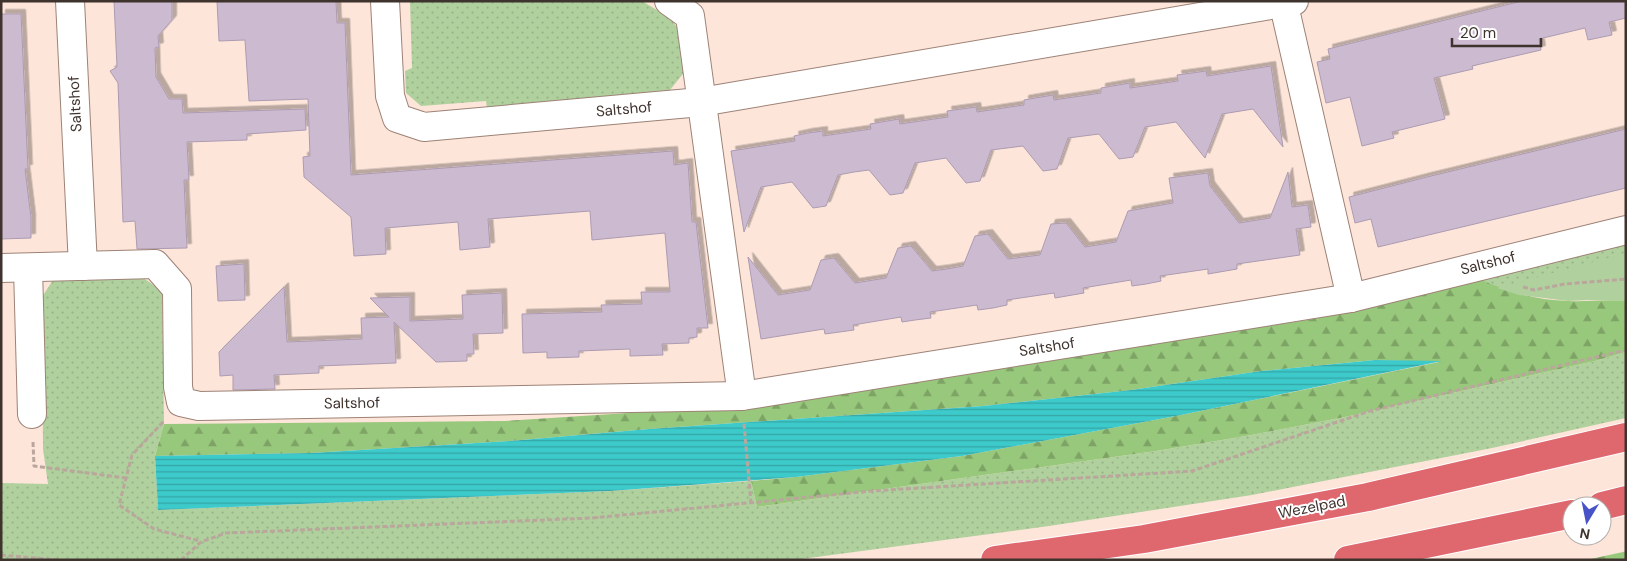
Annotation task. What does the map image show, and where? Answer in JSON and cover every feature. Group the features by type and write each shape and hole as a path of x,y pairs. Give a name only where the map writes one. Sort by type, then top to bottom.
{"highway":[{"name":"Wezelpad","path":"995,560 1144,539 1368,497 1573,451 1626,437"},
{"path":"1612,504 1626,500"},
{"path":"1348,560 1562,516"}],"street":[{"name":"Saltshof","path":"70,1 83,266"},
{"name":"Saltshof","path":"385,1 390,96 396,118 424,127 701,102 1287,2 1351,298"},
{"path":"669,1 690,16 742,396"},
{"name":"Saltshof","path":"181,402 199,406 742,396 1351,298 1626,230"},
{"path":"1,268 155,264 177,289 178,387 181,402"},
{"path":"28,268 32,414"}],"path":[{"path":"1489,263 1508,282 1534,290 1564,284 1626,279"},
{"path":"180,560 201,542 226,533 592,518 872,491 1192,472 1370,411 1626,350"},
{"path":"742,396 751,503"},
{"path":"181,402 132,455 119,505 154,529 201,542"},
{"path":"32,414 34,466 126,478"},
{"path":"1,555 58,560"}],"green space":[{"path":"410,1 642,1 670,18 682,34 686,70 670,90 487,108 486,101 421,106 406,93 405,71 412,68"},
{"path":"1626,243 1626,301 1497,288 1478,278"},
{"path":"1626,253 1626,301 1568,301 1519,295 1497,288"},
{"path":"142,277 162,291 164,424 155,456 158,510 610,491 751,481 757,507 1156,451 1246,436 1345,417 1595,361 1626,352 1626,418 1492,448 1252,495 1049,526 794,560 1,560 1,483 48,484 43,449 42,297 53,280"},
{"path":"1478,278 1510,291 1544,299 1626,301 1626,352 1595,361 1345,417 1246,436 1156,451 757,507 751,481 962,456 1181,415 1439,362 1375,360 1261,371 1131,390 983,406 649,429 510,441 311,453 155,456 164,424 505,421 768,404 1319,318"},
{"path":"1626,551 1626,560 1586,560 1623,552"}],"water":[{"path":"1375,360 1442,361 1181,415 962,456 796,477 610,491 158,510 155,456 311,453 510,441 649,429 983,406 1131,390 1261,371"}],"building":[{"path":"114,1 172,1 172,20 158,36 159,47 155,48 156,77 169,99 182,99 183,113 305,109 306,130 247,134 247,140 187,142 189,180 184,180 187,248 137,249 135,221 123,222 118,83 110,71 117,67"},
{"path":"217,1 336,1 337,23 345,23 351,175 673,151 674,165 688,163 692,222 696,222 708,328 697,328 697,337 689,338 689,343 662,344 663,355 630,356 630,349 579,351 579,357 547,358 547,352 523,353 522,314 602,312 601,305 642,304 641,292 670,292 665,233 592,240 590,211 488,219 490,247 460,250 458,222 385,228 386,254 354,256 351,217 304,177 303,157 310,156 308,99 249,101 245,40 219,41"},
{"path":"1522,1 1626,1 1626,18 1609,22 1612,35 1588,40 1585,28 1539,39 1541,50 1472,66 1473,69 1434,78 1445,119 1392,132 1394,138 1362,146 1350,97 1326,103 1317,62 1330,59 1328,49"},
{"path":"1,14 21,14 28,169 25,169 31,218 31,238 1,239"},
{"path":"1271,66 1283,147 1253,109 1222,114 1205,158 1176,122 1145,127 1133,157 1119,159 1099,134 1068,138 1057,169 1043,171 1023,146 991,150 980,181 966,183 946,158 915,163 903,193 890,195 869,170 854,172 838,175 826,206 813,208 792,182 761,187 744,232 731,151 795,141 794,136 808,133 823,131 823,136 871,129 870,124 899,119 900,124 948,117 947,111 976,107 977,112 1024,105 1024,100 1053,95 1054,100 1101,93 1101,88 1130,83 1130,88 1178,81 1177,75 1206,71 1207,76"},
{"path":"1626,129 1626,188 1378,247 1371,219 1355,223 1349,197"},
{"path":"1288,172 1292,207 1308,205 1311,227 1296,229 1300,255 1237,264 1237,269 1208,274 1208,269 1160,276 1161,281 1146,284 1132,286 1131,280 1083,288 1084,293 1055,298 1054,293 1007,300 1007,305 993,308 978,310 977,305 930,312 931,318 902,322 901,317 853,325 854,330 825,334 824,329 761,339 748,257 778,295 810,290 821,260 834,258 855,283 886,278 898,248 911,246 932,271 963,266 975,236 988,234 1008,259 1040,255 1051,224 1066,223 1085,247 1116,242 1128,211 1173,203 1169,178 1208,173 1210,186 1239,223 1270,218"},
{"path":"244,264 245,300 218,301 216,266"},
{"path":"284,287 287,342 362,339 361,318 389,317 370,298 410,297 410,321 463,319 462,295 502,293 503,333 473,334 474,354 467,354 467,361 436,362 394,322 396,363 319,366 319,373 274,375 275,389 233,390 233,375 220,376 219,352"}]}
